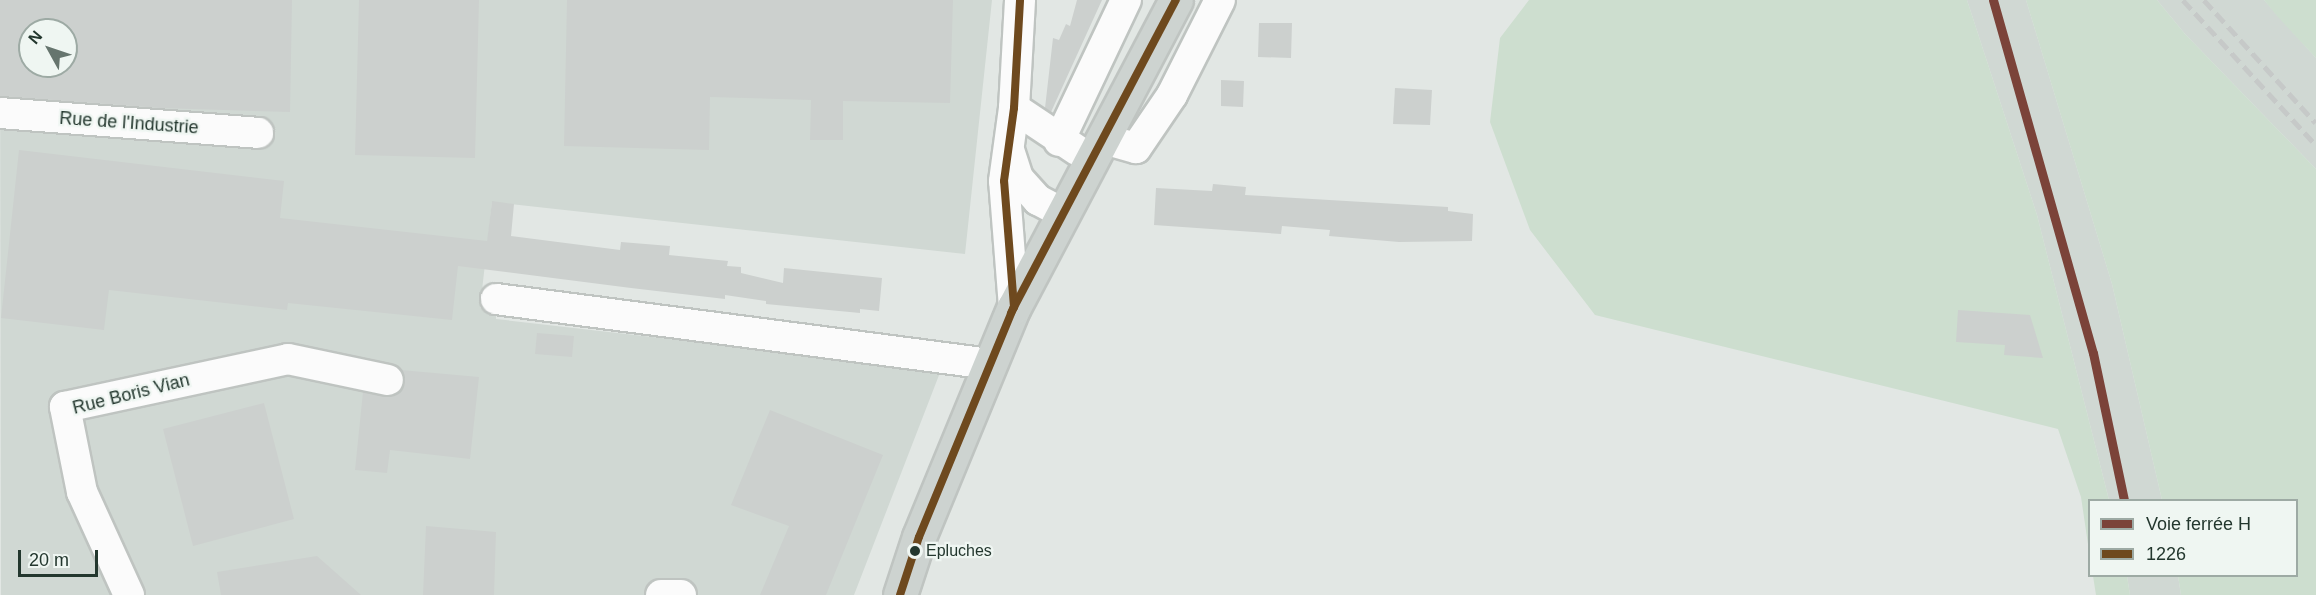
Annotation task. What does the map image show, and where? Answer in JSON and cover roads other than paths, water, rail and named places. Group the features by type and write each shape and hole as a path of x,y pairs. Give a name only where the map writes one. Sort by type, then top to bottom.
{"main road":[{"path":"900,595 919,537 1014,307 1176,0"}],"street":[{"path":"1014,307 1004,182 1014,108 1020,0"},
{"path":"1059,141 1126,0"},
{"path":"1014,108 1059,141 1098,149 1136,148 1172,95 1220,0"},
{"name":"Rue de l'Industrie","path":"0,113 258,133"},
{"path":"1009,150 1018,178 1031,193 1064,214"},
{"path":"496,299 989,364"},
{"name":"Rue Boris Vian","path":"129,595 82,492 65,407 288,359 388,380"},
{"path":"661,595 681,595"}],"railway":[{"path":"2183,0 2316,145"},
{"path":"2204,0 2316,123"}],"rail line":[{"name":"H","path":"1993,0 2093,353 2124,499"}],"place":[{"name":"Epluches","path":"915,551"}]}
